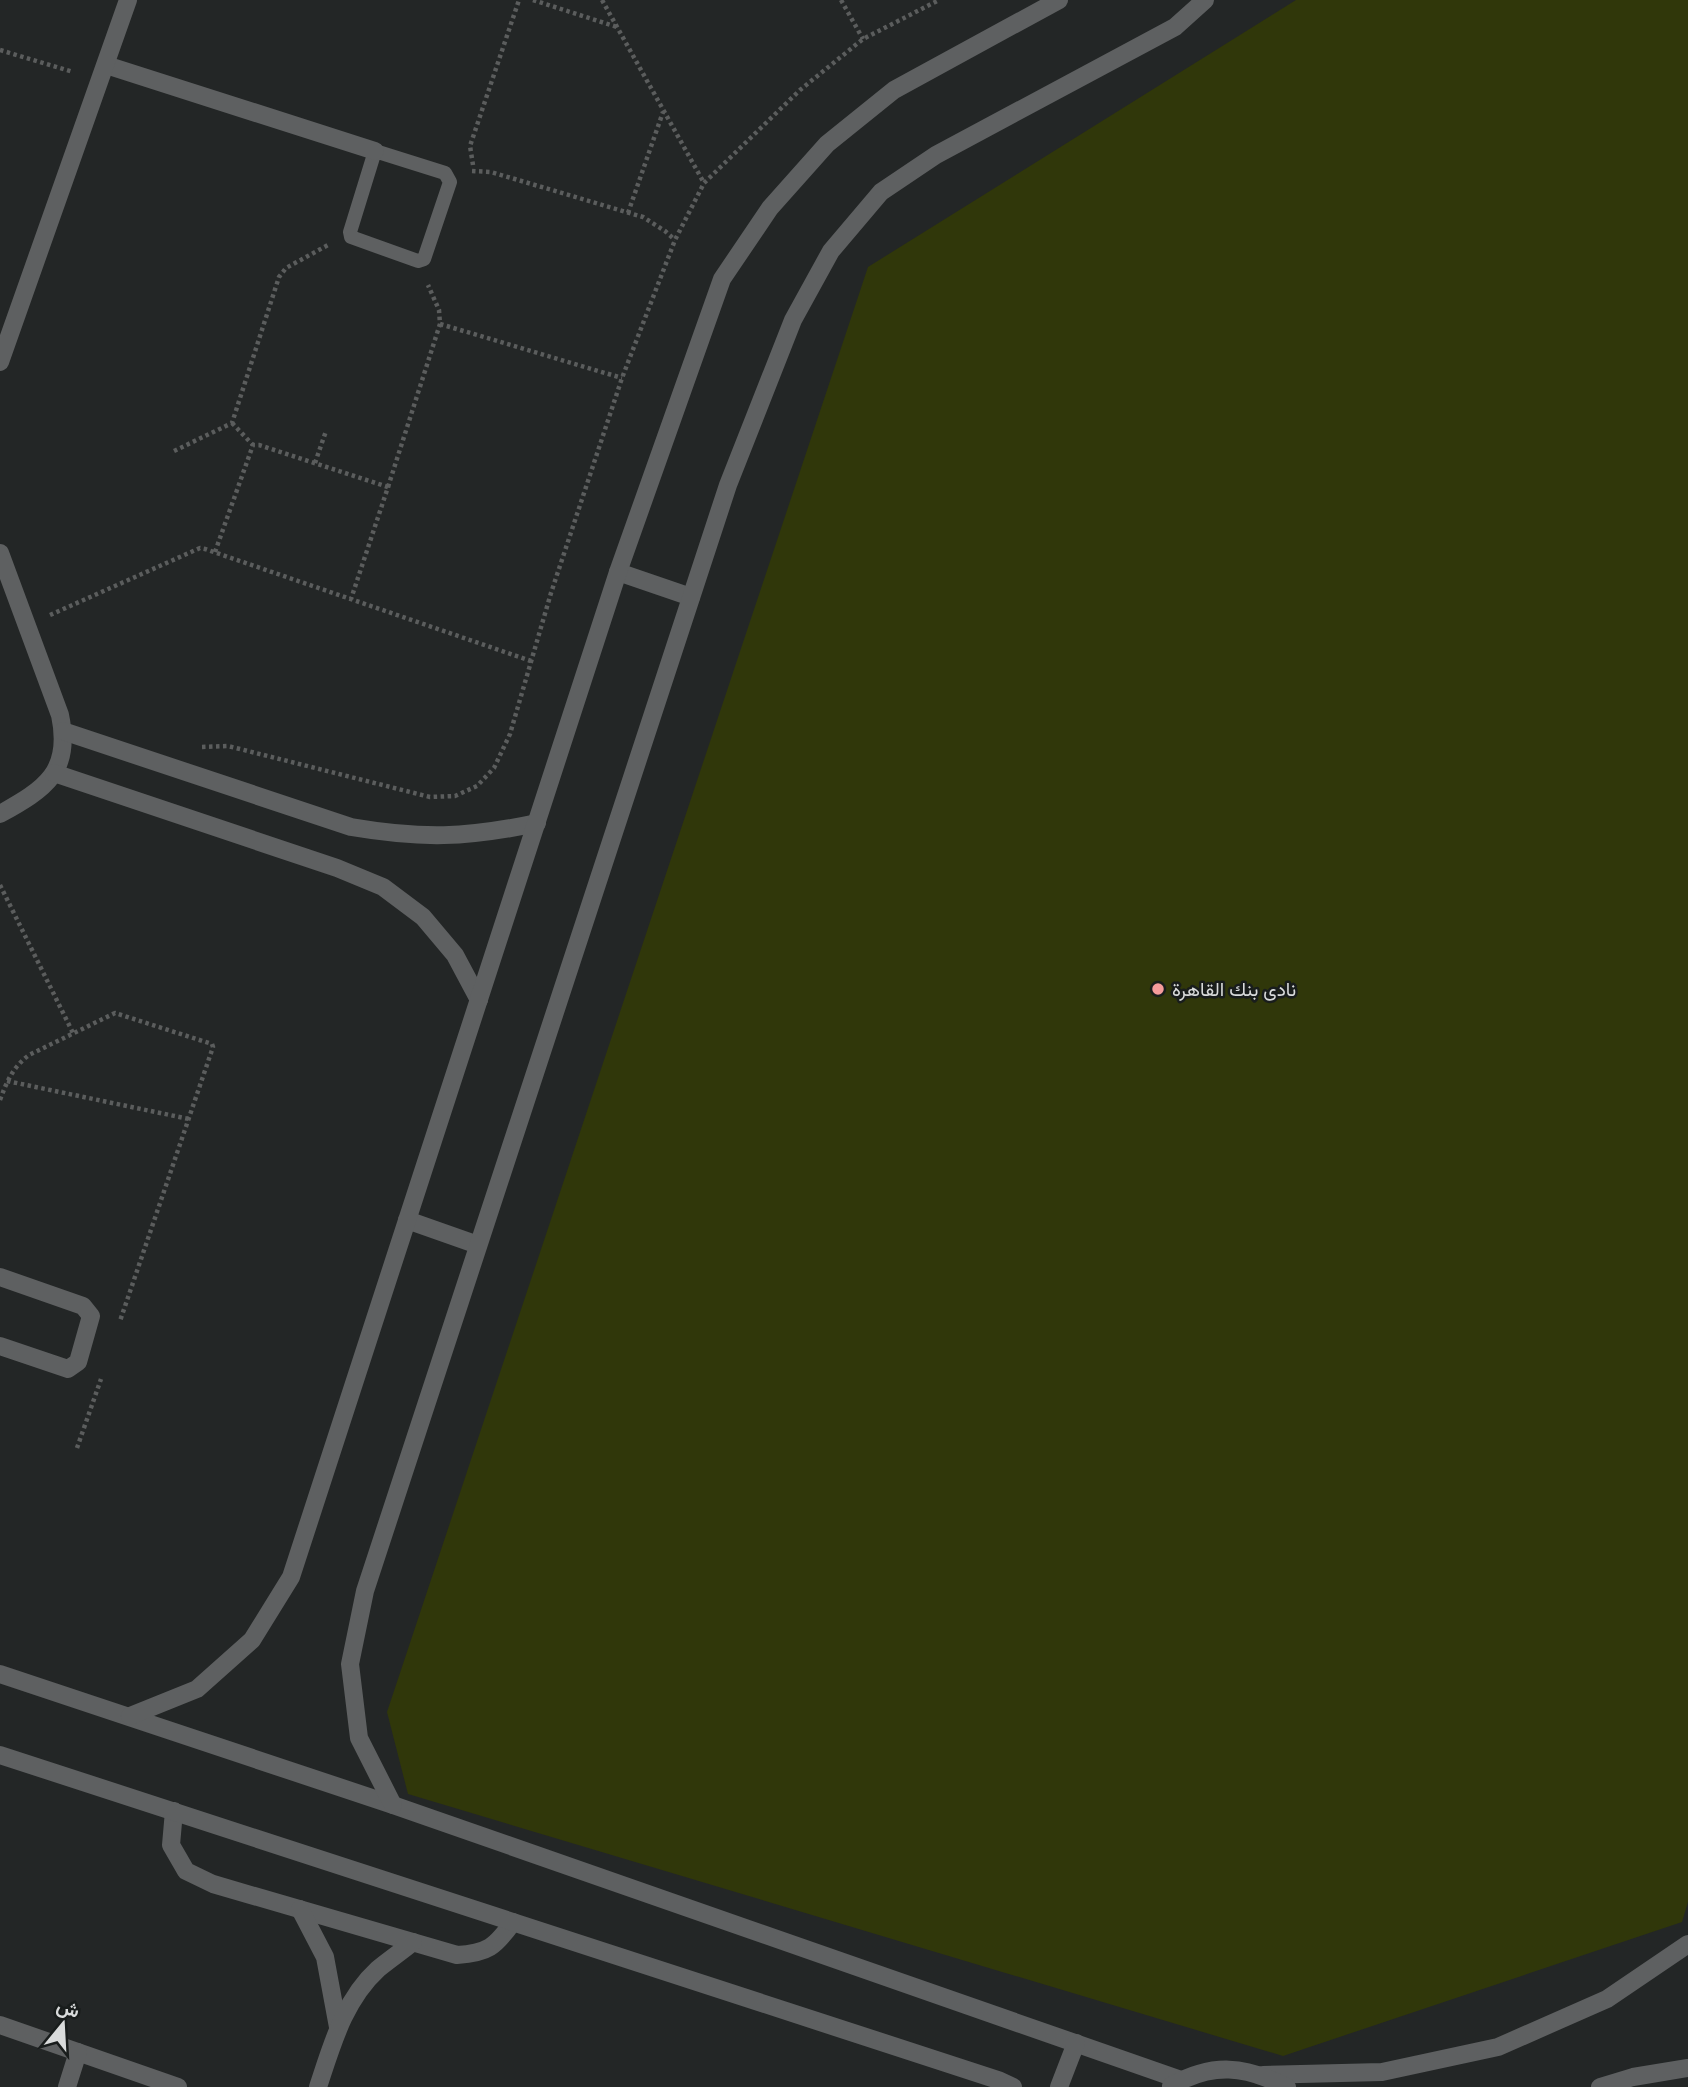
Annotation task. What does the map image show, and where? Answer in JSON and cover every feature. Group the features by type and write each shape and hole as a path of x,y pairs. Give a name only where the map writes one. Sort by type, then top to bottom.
{"street":[{"path":"0,362 128,0"},
{"path":"130,1716 197,1689 252,1640 291,1577 618,572 722,279 770,208 827,144 894,90 1059,0"},
{"path":"393,1805 359,1738 350,1664 365,1591 691,597 729,485 793,320 831,251 881,192 936,155 1175,27 1205,0"},
{"path":"103,72 375,151"},
{"path":"0,553 28,624 64,730 62,752 54,774 36,794 0,814"},
{"path":"618,572 691,597"},
{"path":"64,730 351,827 397,835 444,837 490,833 537,823"},
{"path":"54,774 337,868 383,887 422,917 455,955 479,1000"},
{"path":"407,1220 478,1245"},
{"path":"0,1277 83,1306 91,1316 78,1362 68,1369 0,1346"},
{"path":"0,1675 393,1805 1076,2043 1176,2084 1209,2070 1237,2069 1263,2075 1287,2087"},
{"path":"0,1755 1013,2087"},
{"path":"173,1811 171,1845 186,1871 213,1884 457,1955 479,1954 498,1943 513,1922"},
{"path":"300,1909 325,1957 338,2026"},
{"path":"318,2087 338,2026 357,1994 377,1970 413,1942"},
{"path":"1263,2075 1382,2072 1498,2046 1607,1999 1688,1944"},
{"path":"0,2025 178,2087"},
{"path":"1059,2087 1076,2043"},
{"path":"67,2087 78,2052"},
{"path":"1600,2087 1633,2077 1688,2068"}],"lane":[{"path":"375,151 445,173 450,182 424,259 418,261 355,240 350,232 375,151"}],"path":[{"path":"476,170 470,154 470,145 519,0"},
{"path":"533,0 617,27"},
{"path":"602,0 704,183"},
{"path":"841,0 863,39"},
{"path":"195,748 228,746 430,797 455,796 477,786 494,768 510,734 551,593 622,378 675,240 704,183 800,90 863,39 939,0"},
{"path":"0,50 103,72"},
{"path":"628,213 663,111"},
{"path":"450,182 462,174 476,170 504,176 628,213 654,223 675,240"},
{"path":"174,451 232,423 281,272 350,232"},
{"path":"351,598 440,324 439,310 418,261"},
{"path":"440,324 622,378"},
{"path":"232,423 253,445 388,487"},
{"path":"315,463 326,431"},
{"path":"215,552 253,445"},
{"path":"28,624 201,548 531,661"},
{"path":"0,885 74,1033"},
{"path":"0,1100 17,1064 29,1055 115,1013 211,1043 213,1047 118,1328"},
{"path":"7,1081 189,1119"},
{"path":"77,1448 105,1367"}],"green space":[{"name":"نادى بنك القاهرة","path":"1296,0 1688,0 1688,1902 1682,1922 1283,2056 408,1794 387,1712 868,267"}],"place":[{"name":"نادى بنك القاهرة","path":"1158,989"}]}
